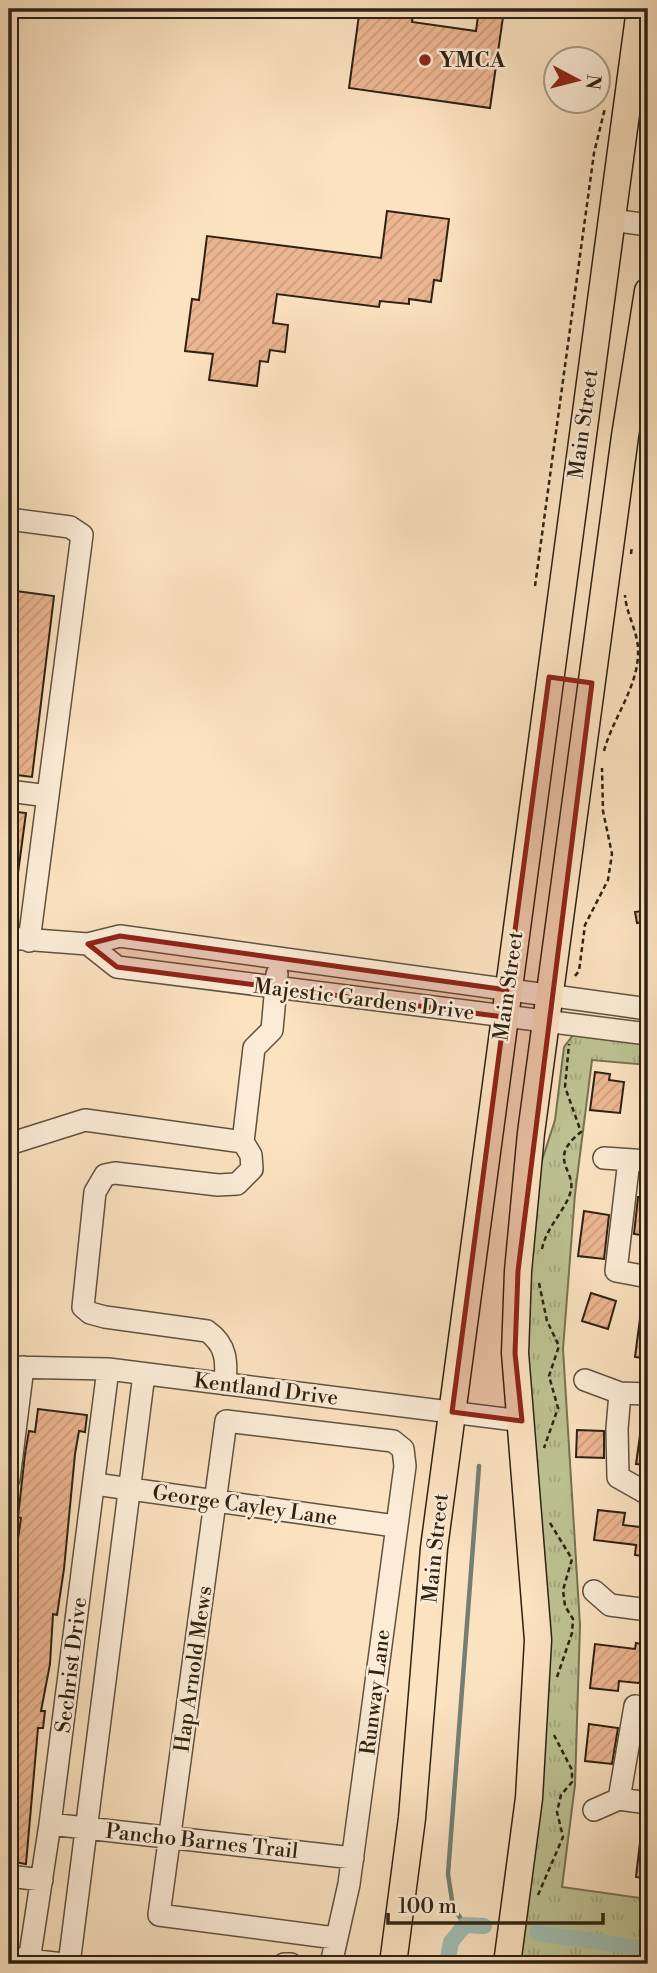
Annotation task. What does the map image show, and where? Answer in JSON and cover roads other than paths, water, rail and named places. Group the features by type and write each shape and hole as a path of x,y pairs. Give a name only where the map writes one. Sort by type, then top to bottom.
{"main road":[{"name":"Main Street","path":"393,1964 412,1818 434,1548 640,9"},
{"name":"Main Street","path":"507,1964 529,1798 538,1640 515,1353 517,1271 548,1008 648,291"},
{"path":"549,677 592,683"}],"street":[{"path":"611,220 648,225"},
{"path":"9,519 70,527 82,535 48,796 19,940"},
{"path":"9,791 48,796"},
{"name":"Majestic Gardens Drive","path":"19,940 88,944 121,936 507,990 548,1008 648,1034"},
{"name":"Majestic Gardens Drive","path":"88,944 117,967 504,1017 548,1008 648,1009"},
{"path":"225,1384 224,1349 218,1338 207,1331 105,1317 90,1313 83,1307 95,1192 105,1175 115,1173 218,1185 237,1184 252,1169 251,1155 243,1142 254,1048 272,1030 279,958"},
{"path":"9,1144 85,1120 243,1142"},
{"path":"604,1158 638,1161 616,1271 648,1277"},
{"path":"9,1479 16,1367"},
{"name":"Kentland Drive","path":"16,1367 108,1369 522,1421"},
{"name":"Sechrist Drive","path":"19,1959 42,1880 108,1369"},
{"name":"Sechrist Drive","path":"67,1964 144,1374"},
{"path":"585,1380 620,1393 648,1394"},
{"path":"620,1393 617,1429 618,1477 648,1494"},
{"name":"Hap Arnold Mews","path":"335,1938 159,1915 226,1421 393,1441 403,1449 405,1466 395,1526"},
{"name":"George Cayley Lane","path":"95,1484 395,1526"},
{"name":"Runway Lane","path":"331,1964 353,1858 395,1526"},
{"path":"594,1591 610,1605 648,1611"},
{"path":"619,1799 635,1706 648,1708"},
{"path":"594,1810 619,1799 648,1802"},
{"name":"Pancho Barnes Trail","path":"50,1824 353,1858"},
{"path":"9,1876 42,1880"},
{"path":"19,1959 67,1964"},
{"path":"284,1964 291,1964"}],"waterway":[{"path":"465,1925 453,1907 448,1874 479,1466"},
{"path":"447,1964 451,1942 465,1925 484,1926"},
{"path":"537,1933 648,1949"}],"place":[{"name":"YMCA","path":"425,60"}]}
